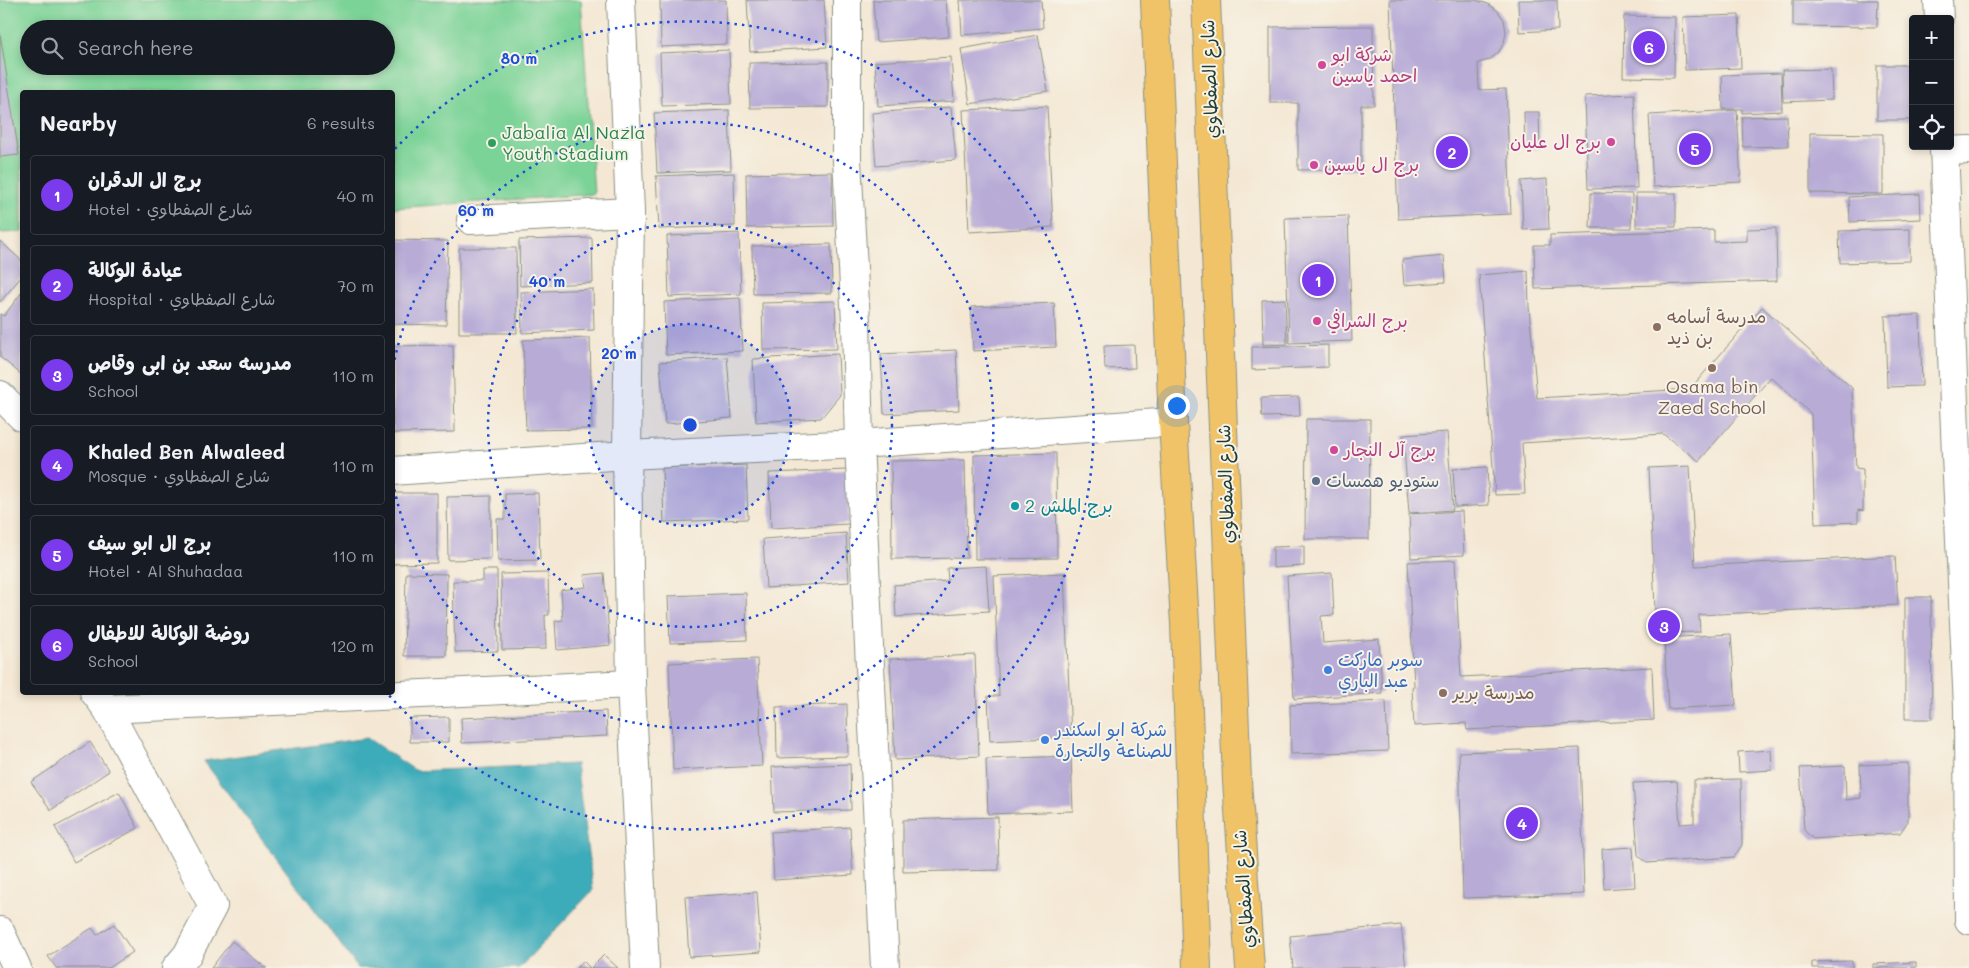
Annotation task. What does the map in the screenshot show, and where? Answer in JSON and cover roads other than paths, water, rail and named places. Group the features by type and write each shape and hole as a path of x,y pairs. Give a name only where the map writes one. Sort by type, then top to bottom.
{"main road":[{"path":"1155,0 1173,422 1186,624 1197,968"},
{"name":"شارع الصفطاوي","path":"1206,0 1237,781 1250,968"}],"street":[{"path":"622,0 630,212 627,455 631,684 645,968"},
{"path":"847,0 847,160 885,968"},
{"path":"1938,0 1939,15"},
{"path":"1952,150 1956,456 1968,707 1969,920"},
{"path":"471,220 630,212"},
{"path":"0,395 20,415"},
{"path":"395,471 627,455 859,444 1173,422"},
{"path":"395,692 631,684"},
{"path":"176,968 186,955 213,906 101,701 288,695"},
{"path":"0,931 17,968"}],"water":[{"path":"367,738 416,771 576,764 593,890 519,968 358,968 204,761"}],"place":[{"name":"روضة الوكالة للاطفال","path":"1649,47"},
{"name":"شركة ابو احمد ياسين","path":"1322,65"},
{"name":"برج ال عليان","path":"1611,142"},
{"name":"Jabalia Al Nazla Youth Stadium","path":"492,143"},
{"name":"برج ال ابو سيف","path":"1695,149"},
{"name":"عيادة الوكالة","path":"1452,152"},
{"name":"برج ال ياسين","path":"1314,165"},
{"name":"برج ال الدقران","path":"1318,280"},
{"name":"برج الشرافي","path":"1317,321"},
{"name":"مدرسة أسامه بن ذيد","path":"1657,327"},
{"name":"Osama bin Zaed School","path":"1712,368"},
{"name":"برج آل النجار","path":"1334,450"},
{"name":"ستوديو همسات","path":"1316,481"},
{"name":"برج الملش 2","path":"1015,506"},
{"name":"مدرسه سعد بن ابى وقاص","path":"1664,626"},
{"name":"سوبر ماركت عبد الباري","path":"1328,670"},
{"name":"مدرسة برير","path":"1443,693"},
{"name":"شركة ابو اسكندر للصناعة والتجارة","path":"1045,740"},
{"name":"Khaled Ben Alwaleed","path":"1522,823"}]}
